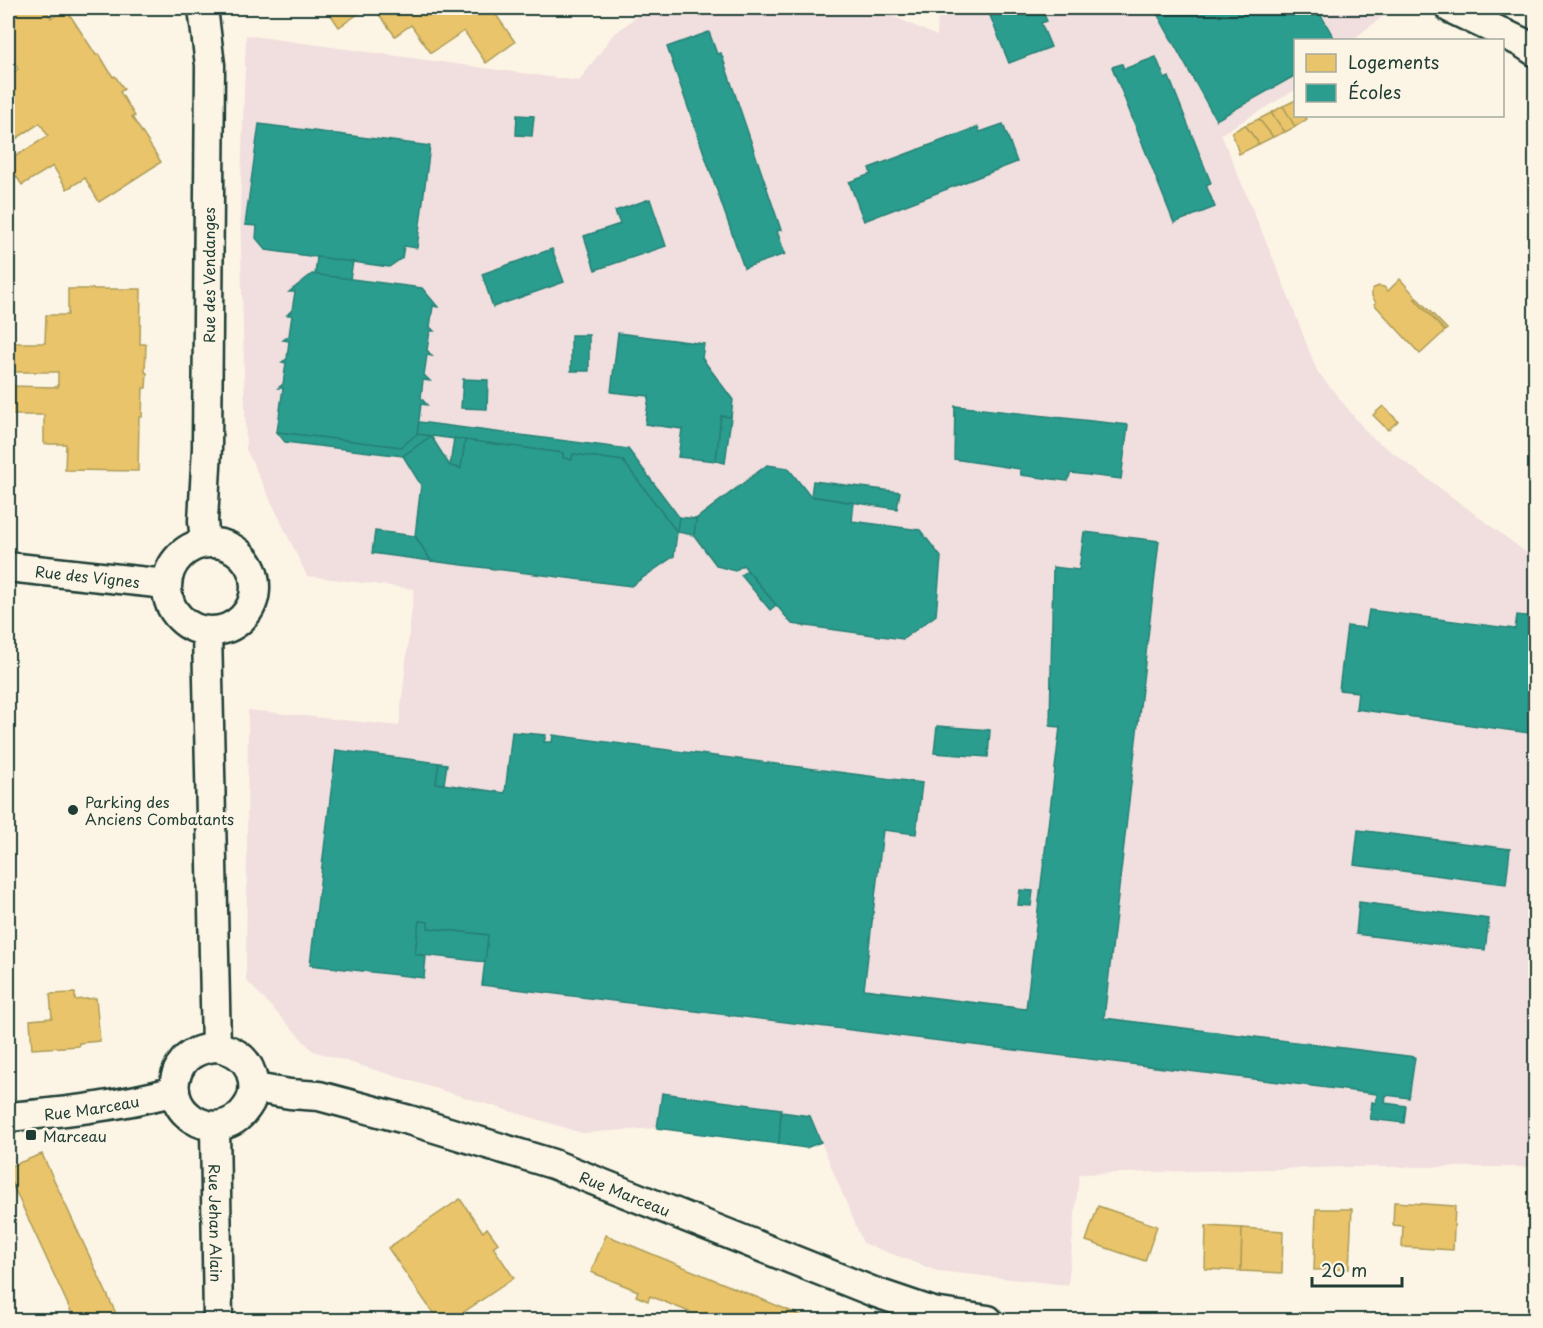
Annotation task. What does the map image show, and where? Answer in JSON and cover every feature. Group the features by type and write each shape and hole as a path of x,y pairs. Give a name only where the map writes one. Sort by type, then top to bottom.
{"street":[{"name":"Rue des Vendanges","path":"203,8 210,65 207,448 203,521 206,542"},
{"path":"1450,8 1521,42 1536,52"},
{"path":"206,542 224,544 240,552 252,568 256,586 253,604 242,619 226,629 207,632 191,627 177,616 169,601 166,584 170,569 178,556 191,547 206,542"},
{"name":"Rue des Vignes","path":"8,567 166,584"},
{"path":"207,632 216,1047"},
{"path":"225,1048 244,1060 250,1070 255,1088 250,1104 243,1114 233,1121 215,1127 198,1123 181,1108 175,1091 176,1074 191,1054 202,1049 225,1048"},
{"name":"Rue Marceau","path":"255,1088 319,1096 410,1120 553,1164 874,1292 933,1312 988,1320"},
{"name":"Rue Marceau","path":"8,1117 69,1111 143,1099 175,1091"},
{"name":"Rue Jehan Alain","path":"215,1127 218,1320"}],"shaded area":[{"path":"647,8 875,8 937,36 938,8 1394,8 1353,39 1294,39 1294,91 1221,134 1317,371 1369,435 1535,559 1535,1167 1349,1167 1079,1174 1068,1285 937,1271 863,1243 821,1142 806,1148 657,1128 582,1133 313,1051 246,980 248,710 399,726 414,589 307,576 246,449 240,211 246,35 579,81 612,36"}],"building: Logements":[{"path":"8,8 44,8 51,18 66,9 96,55 99,54 113,77 115,76 124,89 120,92 135,116 132,117 161,162 99,202 85,178 67,189 53,166 22,185 8,161 48,136 40,123 8,144 8,110 15,105 8,93 8,76 18,69 8,53 8,46 11,44 8,37"},
{"path":"326,8 367,8 339,27"},
{"path":"374,8 417,8 420,12 426,8 495,8 492,9 515,42 486,63 464,31 431,53 411,25 395,36"},
{"path":"1294,101 1294,117 1307,119 1295,127 1283,106"},
{"path":"1283,106 1295,127 1285,132 1271,113"},
{"path":"1271,113 1285,132 1273,137 1259,119"},
{"path":"1259,119 1273,137 1259,144 1245,125"},
{"path":"1245,125 1259,144 1239,154 1232,132"},
{"path":"1400,279 1445,331 1420,354 1374,304 1376,303 1372,290 1374,288 1384,287 1388,291"},
{"path":"68,289 141,289 140,344 146,344 145,372 147,373 146,388 143,388 142,417 139,417 138,471 65,470 66,444 44,444 44,415 8,415 8,386 58,387 58,372 8,372 8,343 45,343 46,315 68,315"},
{"path":"1417,298 1447,329 1445,331 1415,299"},
{"path":"1383,406 1398,421 1388,430 1373,415"},
{"path":"75,993 75,1000 96,998 100,1041 79,1043 79,1046 32,1049 30,1020 52,1018 50,994"},
{"path":"42,1154 119,1320 75,1320 8,1175 8,1167"},
{"path":"460,1199 483,1232 487,1228 498,1243 493,1247 514,1278 452,1320 438,1320 388,1248"},
{"path":"1394,1202 1455,1206 1453,1250 1402,1247 1403,1226 1393,1225"},
{"path":"1098,1206 1157,1226 1145,1261 1086,1241"},
{"path":"1316,1209 1352,1209 1349,1269 1314,1270"},
{"path":"1206,1226 1242,1228 1241,1271 1205,1269"},
{"path":"1242,1228 1283,1231 1282,1273 1241,1271"},
{"path":"606,1235 812,1320 709,1320 650,1296 648,1301 636,1296 638,1291 591,1272"}],"building: Écoles":[{"path":"987,8 1041,8 1047,21 1041,23 1051,47 1009,63"},
{"path":"1154,8 1317,8 1334,39 1294,39 1294,76 1216,120"},
{"path":"709,32 717,54 721,53 781,230 777,231 785,254 744,268 667,47"},
{"path":"1156,57 1165,79 1169,77 1211,183 1206,185 1215,207 1174,223 1112,67 1122,64 1124,69"},
{"path":"517,115 534,116 532,136 516,135"},
{"path":"259,124 430,146 417,248 404,246 402,258 389,267 266,250 256,238 257,226 245,225"},
{"path":"1003,124 1017,162 864,221 849,182 871,174 869,168 978,127 980,132"},
{"path":"650,199 666,246 595,270 584,236 620,224 615,211"},
{"path":"552,249 564,282 493,307 482,274"},
{"path":"317,257 353,262 350,279 315,275"},
{"path":"312,274 422,288 438,307 433,306 430,327 434,331 430,331 427,350 432,356 427,355 424,375 430,381 423,380 421,398 427,405 421,404 417,435 401,447 277,432 283,388 278,388 283,384 286,363 282,362 287,359 289,341 283,340 289,336 292,315 287,315 292,310 295,292 289,292"},
{"path":"618,333 704,344 702,358 733,400 731,417 721,416 716,461 678,457 682,429 645,424 649,396 611,392"},
{"path":"571,335 589,335 589,371 571,371"},
{"path":"463,379 488,380 487,409 461,408"},
{"path":"955,406 1128,425 1121,479 1071,473 1067,481 1021,475 1020,469 954,459"},
{"path":"721,416 731,417 725,463 716,461"},
{"path":"419,422 628,449 679,517 677,532 623,461 573,454 572,460 563,458 563,453 417,434"},
{"path":"277,432 401,447 417,434 431,436 403,456 285,442"},
{"path":"431,436 450,466 461,468 465,440 563,453 563,458 572,460 573,454 623,461 677,532 674,556 631,586 431,561 415,536 421,485 403,456"},
{"path":"454,438 465,440 461,468 450,466"},
{"path":"767,465 788,468 810,496 854,503 852,521 920,530 941,557 936,615 903,639 792,624 743,565 735,571 717,566 693,534 696,519"},
{"path":"813,481 900,492 897,509 811,496"},
{"path":"679,517 696,519 694,535 677,532"},
{"path":"375,531 415,536 431,561 372,553"},
{"path":"1084,532 1159,541 1104,1018 1415,1057 1409,1098 1386,1095 1385,1103 1406,1106 1404,1123 1370,1119 1372,1102 1376,1103 1377,1094 482,985 488,935 428,928 428,922 419,921 415,954 426,956 424,978 310,965 336,750 439,763 436,783 505,793 512,732 546,735 544,742 552,742 553,735 922,783 916,834 883,830 864,989 1026,1009 1060,727 1050,726 1053,567 1079,570"},
{"path":"747,570 776,605 770,610 741,575"},
{"path":"1369,610 1515,629 1517,615 1533,617 1531,631 1536,632 1536,734 1356,709 1358,692 1339,690 1347,626 1366,628"},
{"path":"937,726 990,730 988,757 934,753"},
{"path":"439,763 447,764 444,784 436,783"},
{"path":"1358,830 1510,849 1506,884 1354,865"},
{"path":"1020,890 1033,891 1031,906 1018,905"},
{"path":"1359,902 1489,919 1485,950 1356,934"},
{"path":"419,921 428,922 428,928 488,935 485,962 415,954"},
{"path":"662,1093 781,1109 779,1144 657,1128"},
{"path":"781,1112 810,1116 821,1142 806,1148 779,1144"}],"place":[{"name":"Parking des Anciens Combatants","path":"73,810"},
{"name":"Marceau","path":"31,1135"}]}
